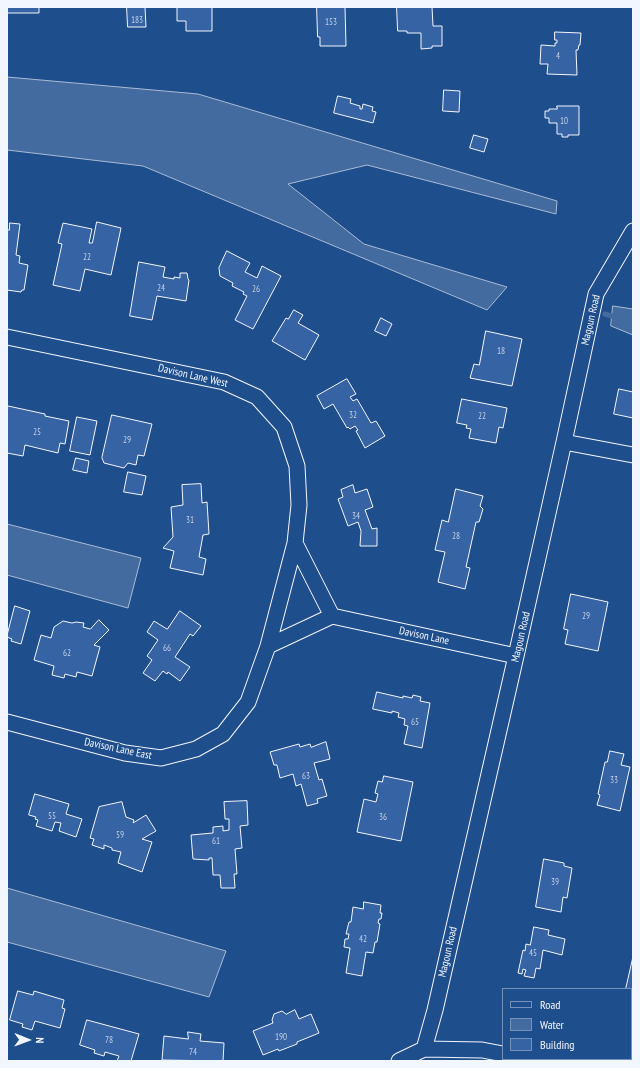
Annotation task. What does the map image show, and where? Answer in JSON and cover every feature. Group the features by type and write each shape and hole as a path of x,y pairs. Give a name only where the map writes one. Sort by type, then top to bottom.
{"street":[{"name":"Magoun Road","path":"424,1049 435,1010 516,656 596,294 633,232"},
{"name":"Davison Lane West","path":"7,337 224,382 256,397 284,427 297,466 299,505 295,543 280,601"},
{"path":"564,442 633,455"},
{"path":"268,646 332,616 295,543"},
{"name":"Davison Lane East","path":"7,722 125,753 161,758 196,749 223,734 248,702 268,646 280,601"},
{"name":"Davison Lane","path":"332,616 516,656"},
{"path":"399,1061 424,1049 482,1050 502,1054"}],"water":[{"path":"7,77 198,94 557,201 556,214 367,165 288,184 364,244 507,287 487,310 143,166 7,150"},
{"path":"613,306 633,309 633,335 611,326"},
{"path":"7,524 141,558 128,608 7,575"},
{"path":"7,888 226,951 209,997 7,942"}],"building":[{"path":"7,7 39,7 39,13 7,13"},
{"path":"127,7 145,7 146,27 128,27"},
{"path":"177,7 212,7 212,31 186,31 186,21 177,21"},
{"path":"317,7 345,7 346,46 320,46 320,37 318,37"},
{"path":"397,7 432,7 433,26 442,26 442,46 432,46 432,48 421,49 421,33 407,33 407,31 398,31"},
{"path":"555,32 581,33 580,45 578,50 576,50 577,75 547,74 548,64 540,64 541,45 555,46 557,40 555,40"},
{"path":"444,90 460,91 459,112 443,111"},
{"path":"338,96 351,99 350,103 360,106 360,109 362,109 363,104 373,107 372,111 376,112 373,123 334,113"},
{"path":"557,106 579,106 579,135 568,135 568,137 562,137 562,134 557,134 557,123 549,123 549,118 545,118 545,111 549,111 549,109 557,109"},
{"path":"474,135 488,139 484,152 470,148"},
{"path":"97,222 121,228 111,275 85,269 80,291 53,285 62,244 58,243 63,223 92,229 89,243 92,243"},
{"path":"10,223 20,224 16,255 20,256 19,263 28,265 24,290 21,292 7,290 7,230 9,230"},
{"path":"227,251 250,263 245,272 257,278 262,266 281,276 253,329 235,320 247,296 243,294 244,292 232,286 233,283 220,276 219,268"},
{"path":"139,262 165,267 163,277 174,279 174,277 180,278 180,273 187,273 189,280 186,301 157,296 152,320 130,316"},
{"path":"294,310 303,315 298,323 319,335 305,360 272,341 286,318 288,319"},
{"path":"381,318 392,324 386,336 375,331"},
{"path":"486,331 522,339 512,386 470,378 474,364 479,365"},
{"path":"347,379 356,394 350,397 353,401 357,399 371,423 376,421 385,436 365,448 355,426 350,429 348,427 347,428 333,404 324,409 317,396"},
{"path":"619,389 633,392 633,418 614,414"},
{"path":"462,399 507,408 503,428 499,427 496,443 469,438 471,429 466,428 467,425 457,423"},
{"path":"8,406 69,421 65,444 60,443 58,453 25,445 23,456 7,453"},
{"path":"112,415 152,424 144,456 138,455 136,465 128,463 124,468 104,463 102,458"},
{"path":"77,417 97,421 90,455 70,451"},
{"path":"76,458 89,461 87,473 73,470"},
{"path":"128,472 146,476 142,495 124,492"},
{"path":"201,484 202,503 207,502 209,534 203,535 199,557 206,559 203,575 170,568 174,551 163,548 173,537 171,507 183,505 182,485"},
{"path":"353,485 355,493 367,489 373,507 365,510 372,529 377,528 377,546 360,546 361,531 358,522 348,526 338,499 343,497 341,490"},
{"path":"456,489 483,496 480,506 483,509 479,522 476,522 466,567 470,568 465,589 438,582 445,552 435,550 442,520 448,522"},
{"path":"571,594 608,602 598,651 565,644 568,630 564,629"},
{"path":"15,606 30,611 21,644 11,641 12,639 7,637"},
{"path":"180,611 201,626 193,636 190,634 175,657 190,667 180,681 168,672 167,674 163,671 155,681 143,673 152,660 147,656 158,640 147,632 154,621 167,629"},
{"path":"99,620 109,630 94,645 100,647 92,676 77,672 76,677 65,674 64,678 52,675 54,666 34,660 41,635 51,638 54,627 63,621 84,623 83,627 90,629"},
{"path":"377,692 403,698 403,696 412,698 413,695 421,697 420,701 430,703 422,748 404,744 408,726 404,725 405,719 398,717 399,713 373,709"},
{"path":"326,742 330,759 314,763 319,780 322,779 327,796 317,799 318,803 307,806 301,784 296,786 293,774 280,778 277,765 274,765 270,752 299,744 300,747 310,744 311,747"},
{"path":"610,751 624,754 621,765 630,767 620,811 597,805 605,762 607,762"},
{"path":"384,776 413,782 401,841 357,832 364,799 376,802 378,794 375,793 378,781 382,782"},
{"path":"35,794 69,804 66,814 82,819 76,837 59,831 61,823 55,822 52,831 36,826 38,820 35,819 36,817 29,815"},
{"path":"247,801 248,825 240,826 242,848 235,849 237,874 234,874 235,888 221,888 220,875 213,875 212,858 209,858 209,860 193,859 191,835 213,833 213,827 223,826 223,831 229,830 229,819 225,819 224,802"},
{"path":"122,802 126,817 134,820 133,823 146,815 156,831 142,839 152,842 142,872 118,863 121,852 112,850 112,848 104,845 104,849 92,845 94,839 90,838 99,807"},
{"path":"544,859 564,863 564,866 572,868 567,898 563,897 561,912 536,907"},
{"path":"364,902 381,905 380,913 382,913 381,919 379,919 378,923 380,924 377,942 375,942 373,953 366,952 362,976 346,973 350,948 344,947 345,939 348,939 349,934 346,934 349,922 351,922 353,907 363,909"},
{"path":"534,927 549,930 548,935 565,939 562,955 543,950 540,969 536,968 534,978 524,976 526,970 523,969 522,974 518,973 523,950 525,951 526,944 530,945"},
{"path":"633,957 633,1019 632,988 626,988"},
{"path":"18,991 33,995 34,991 64,1000 62,1008 65,1009 60,1028 35,1021 32,1030 22,1027 23,1024 10,1020"},
{"path":"295,1010 299,1019 311,1014 319,1033 297,1042 297,1044 263,1055 253,1031 273,1023 272,1020 274,1014 282,1011 286,1014"},
{"path":"87,1020 139,1034 131,1061 117,1061 119,1056 105,1052 104,1056 94,1053 95,1050 80,1045"},
{"path":"188,1032 201,1034 200,1041 224,1043 223,1061 162,1060 164,1036 188,1039"}],"waterway":[{"path":"605,314 618,318"}]}
